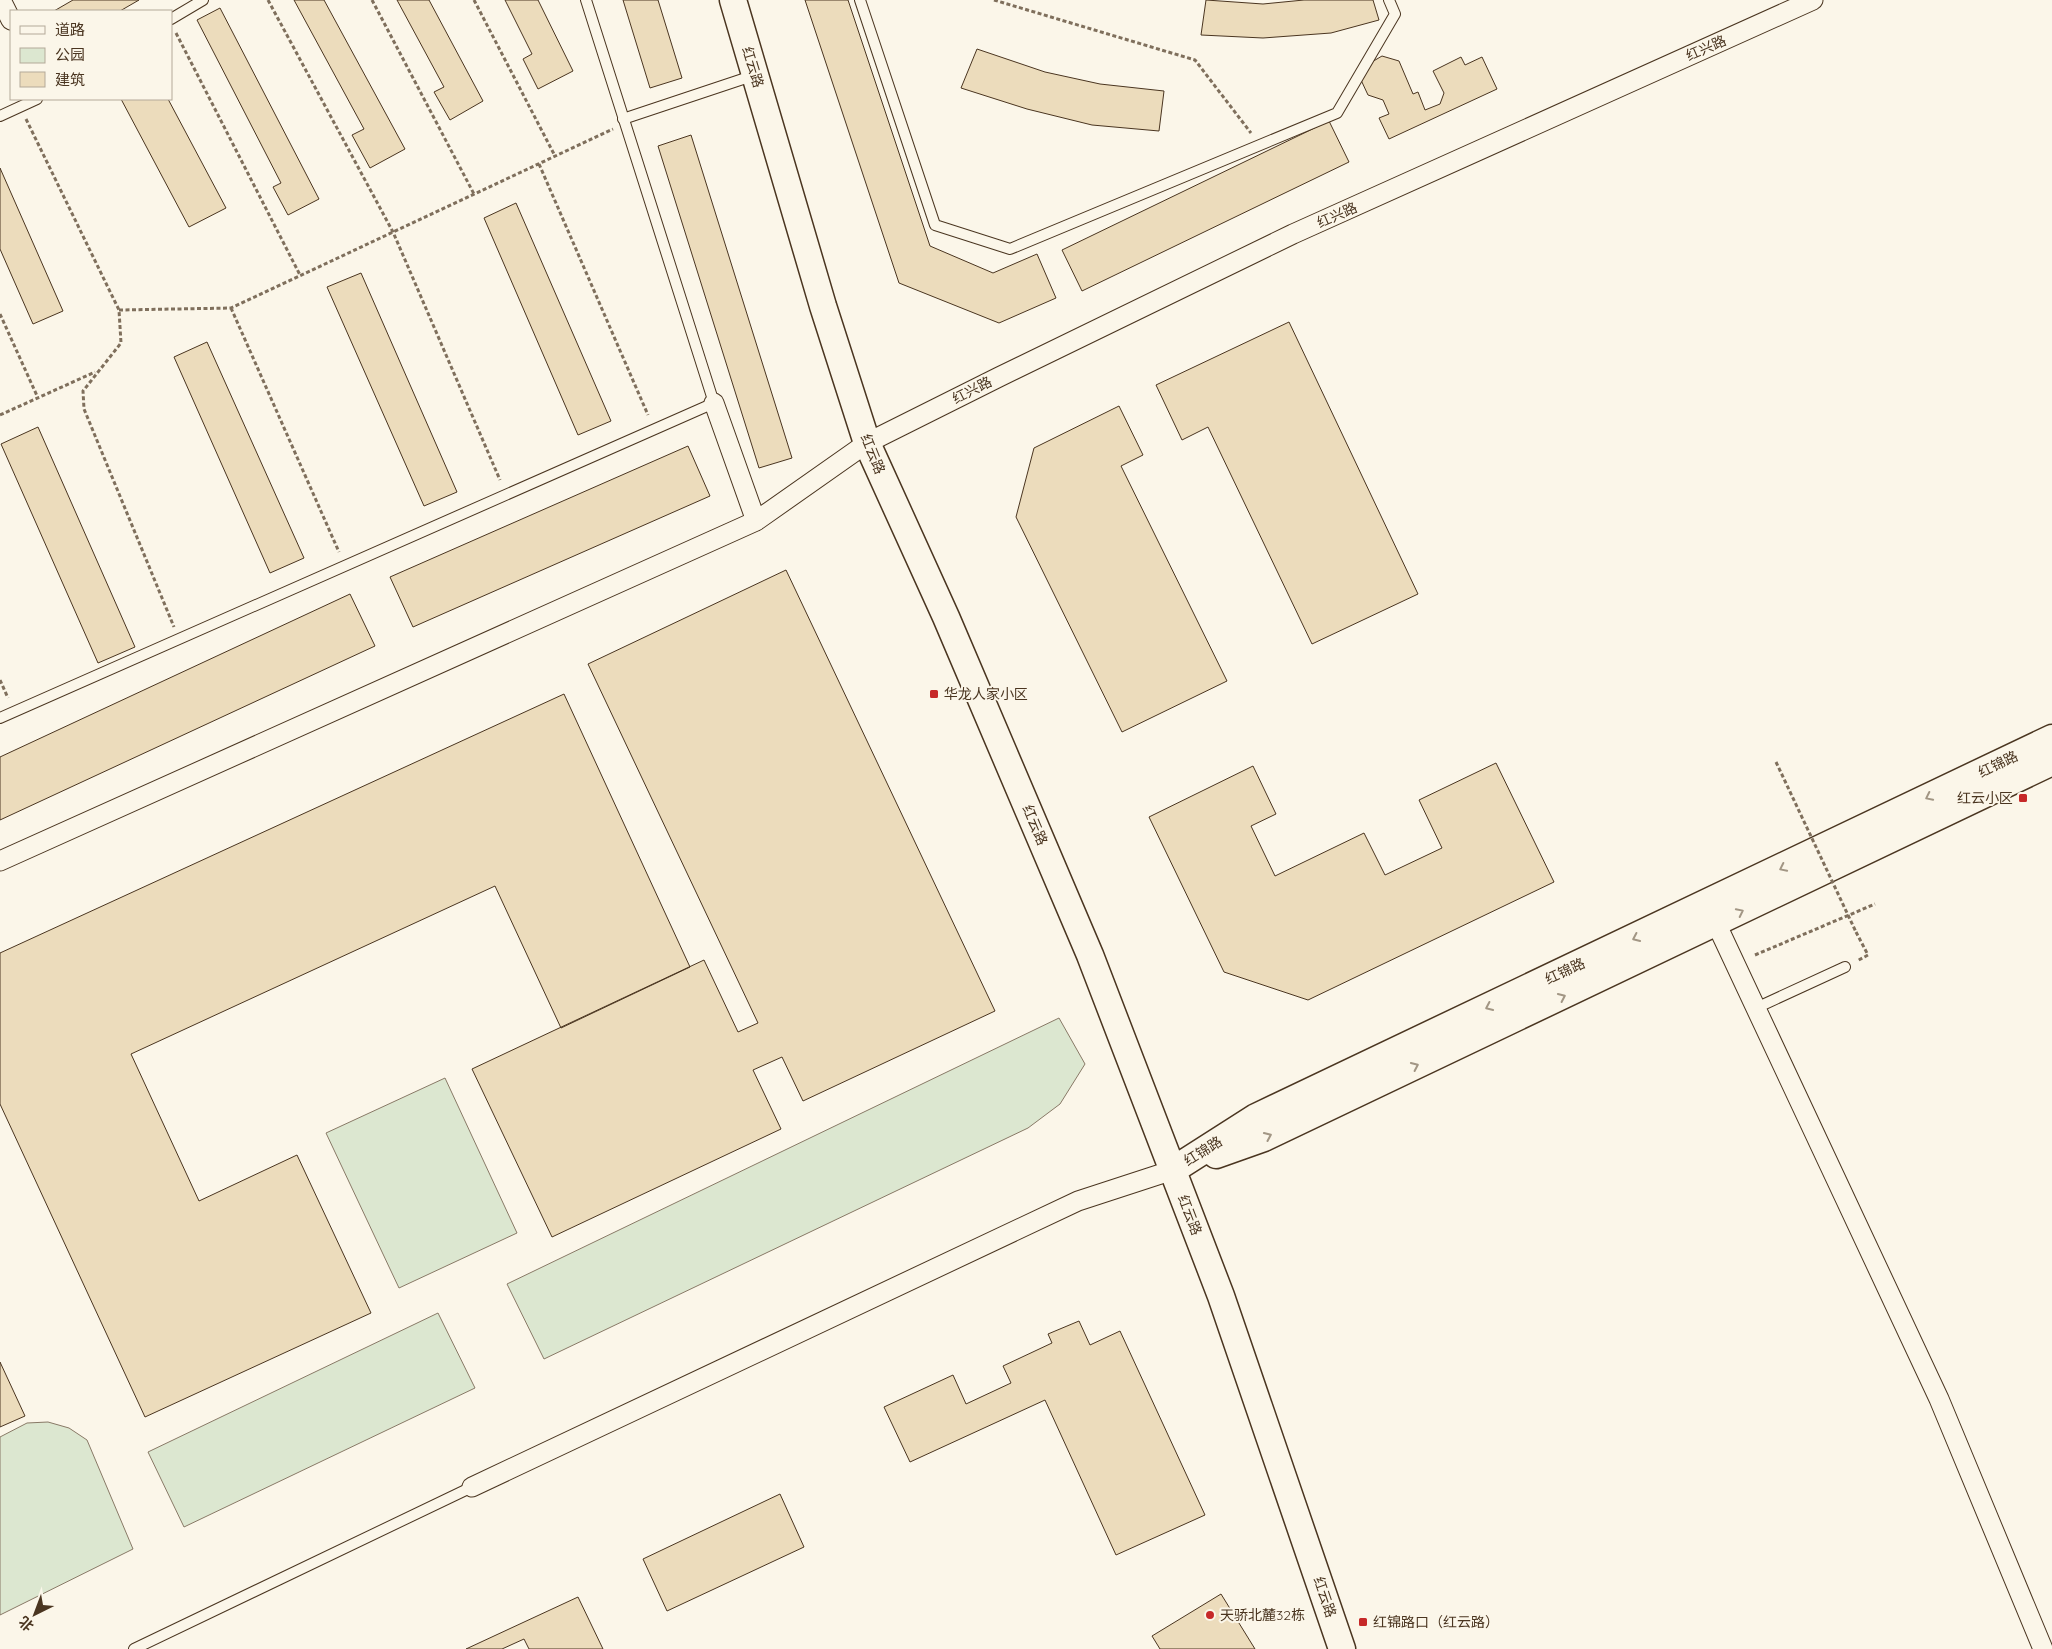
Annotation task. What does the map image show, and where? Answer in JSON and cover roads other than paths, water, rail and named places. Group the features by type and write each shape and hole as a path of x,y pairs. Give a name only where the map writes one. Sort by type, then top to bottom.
{"street":[{"path":"1,0 10,18"},
{"name":"红云路","path":"733,0 823,306 867,443 950,626 1090,955 1221,1296 1342,1649"},
{"name":"红兴路","path":"0,861 756,521 867,443 1293,234 1813,0"},
{"path":"714,403 756,521"},
{"name":"红锦路","path":"1173,1170 1256,1118 2052,738"},
{"name":"红锦路","path":"1173,1170 1264,1138 2052,762"},
{"path":"1716,923 1939,1399 2043,1649"},
{"path":"472,1487 1078,1201 1173,1170"}],"lane":[{"path":"172,18 203,0"},
{"path":"0,718 714,403 586,0"},
{"path":"860,0 935,225 1010,248 1337,113 1394,14 1389,0"},
{"path":"624,121 755,75"},
{"path":"0,116 35,100"},
{"path":"1756,1008 1845,967"},
{"path":"134,1649 472,1487"}],"place":[{"name":"华龙人家小区","path":"934,694"},
{"name":"红云小区","path":"2023,798"},
{"name":"天骄北麓32栋","path":"1210,1615"},
{"name":"红锦路口（红云路）","path":"1363,1622"}]}
